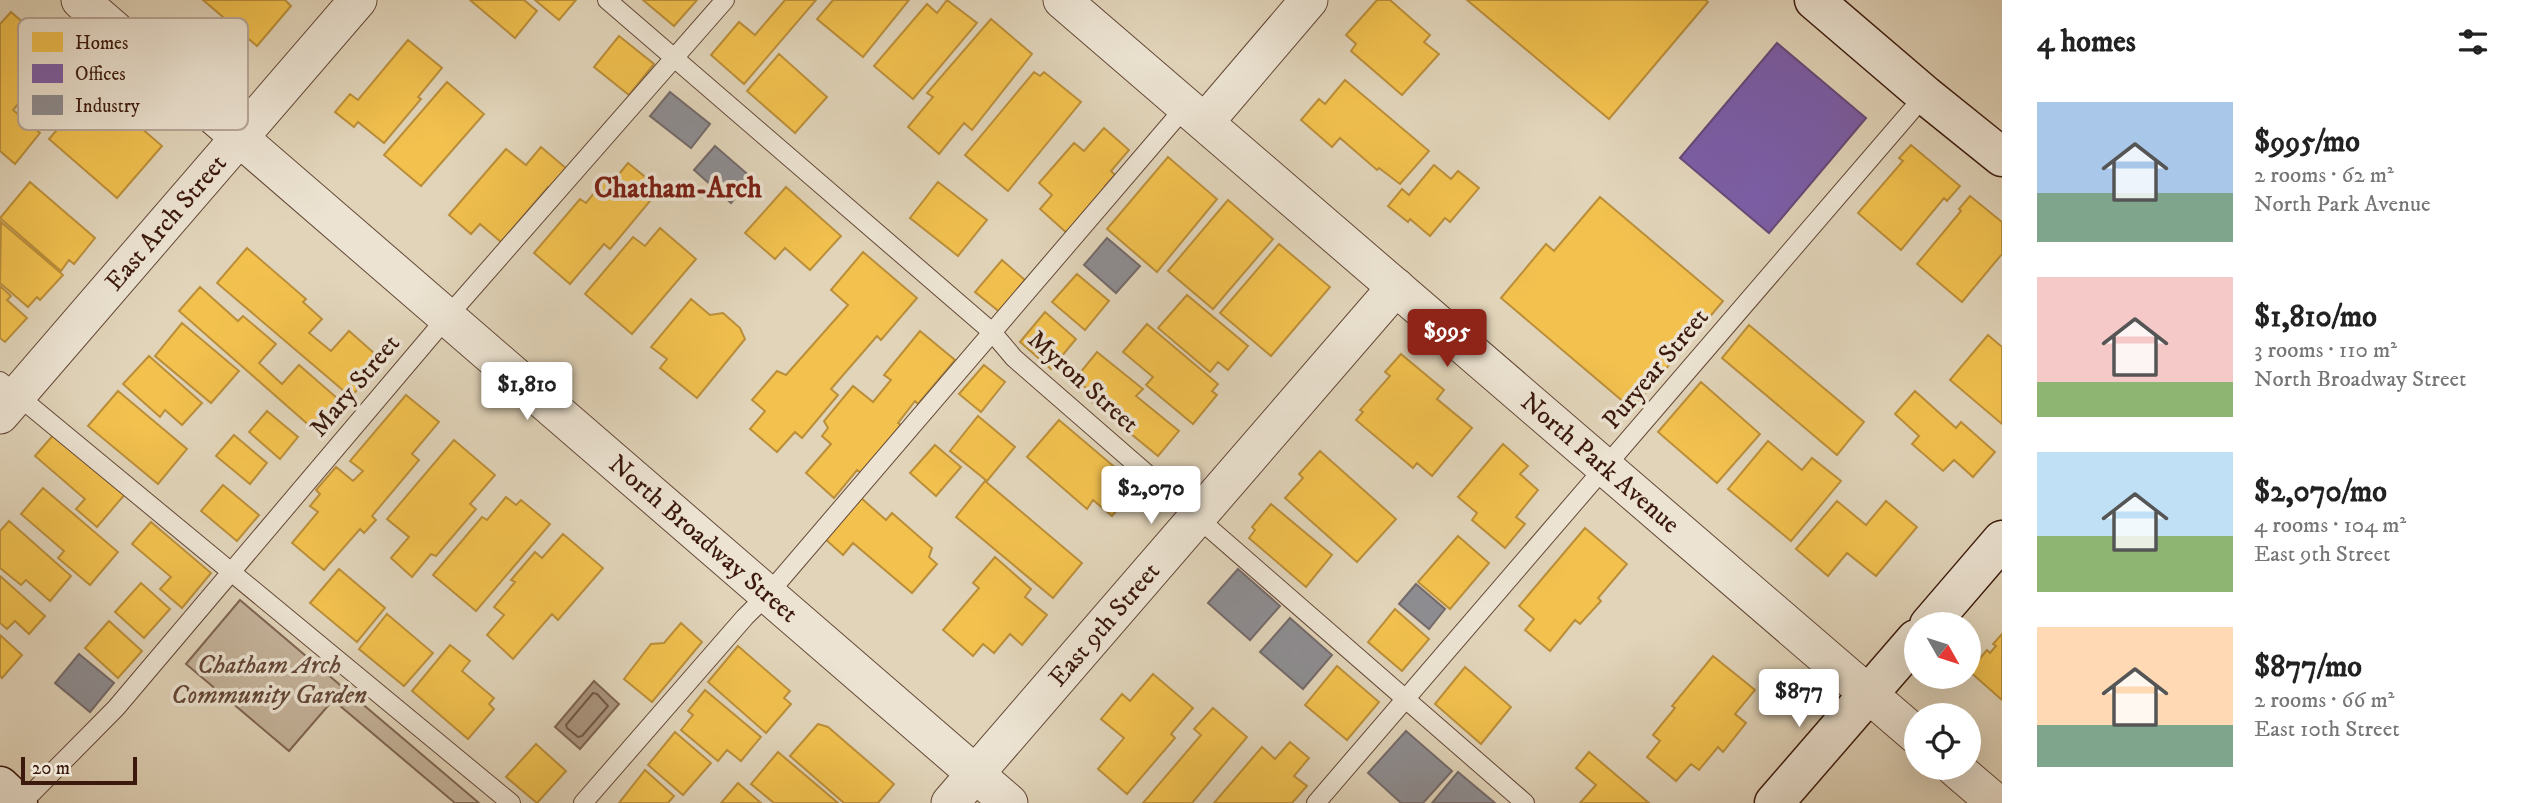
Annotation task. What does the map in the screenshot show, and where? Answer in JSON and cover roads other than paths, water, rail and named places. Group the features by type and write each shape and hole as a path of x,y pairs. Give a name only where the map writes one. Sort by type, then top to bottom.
{"main road":[{"path":"1814,0 2002,157"},
{"path":"1940,612 2002,540"},
{"path":"1774,803 1904,653"},
{"path":"0,786 20,803"}],"street":[{"name":"North Broadway Street","path":"80,0 101,18"},
{"name":"East Arch Street","path":"248,129 358,0"},
{"path":"1195,114 1309,0"},
{"name":"North Park Avenue","path":"1071,3 1195,114 1904,725"},
{"name":"North Broadway Street","path":"231,130 1009,803"},
{"name":"East Arch Street","path":"5,397 247,130"},
{"name":"East 9th Street","path":"950,803 1396,287"},
{"path":"1969,780 1996,803"}],"lane":[{"name":"Myron Street","path":"607,0 992,332 1014,358 1525,803"},
{"name":"Mary Street","path":"20,803 116,708 448,316 725,0"},
{"name":"Puryear Street","path":"1316,803 1925,95"},
{"path":"583,803 768,594 1059,256 1195,114"},
{"path":"5,397 231,572 511,803"}],"water":[{"path":"594,681 619,704 580,749 555,727"}],"district":[{"name":"Chatham-Arch","path":"678,188"}],"park label":[{"name":"Chatham Arch Community Garden","path":"269,680"}]}
